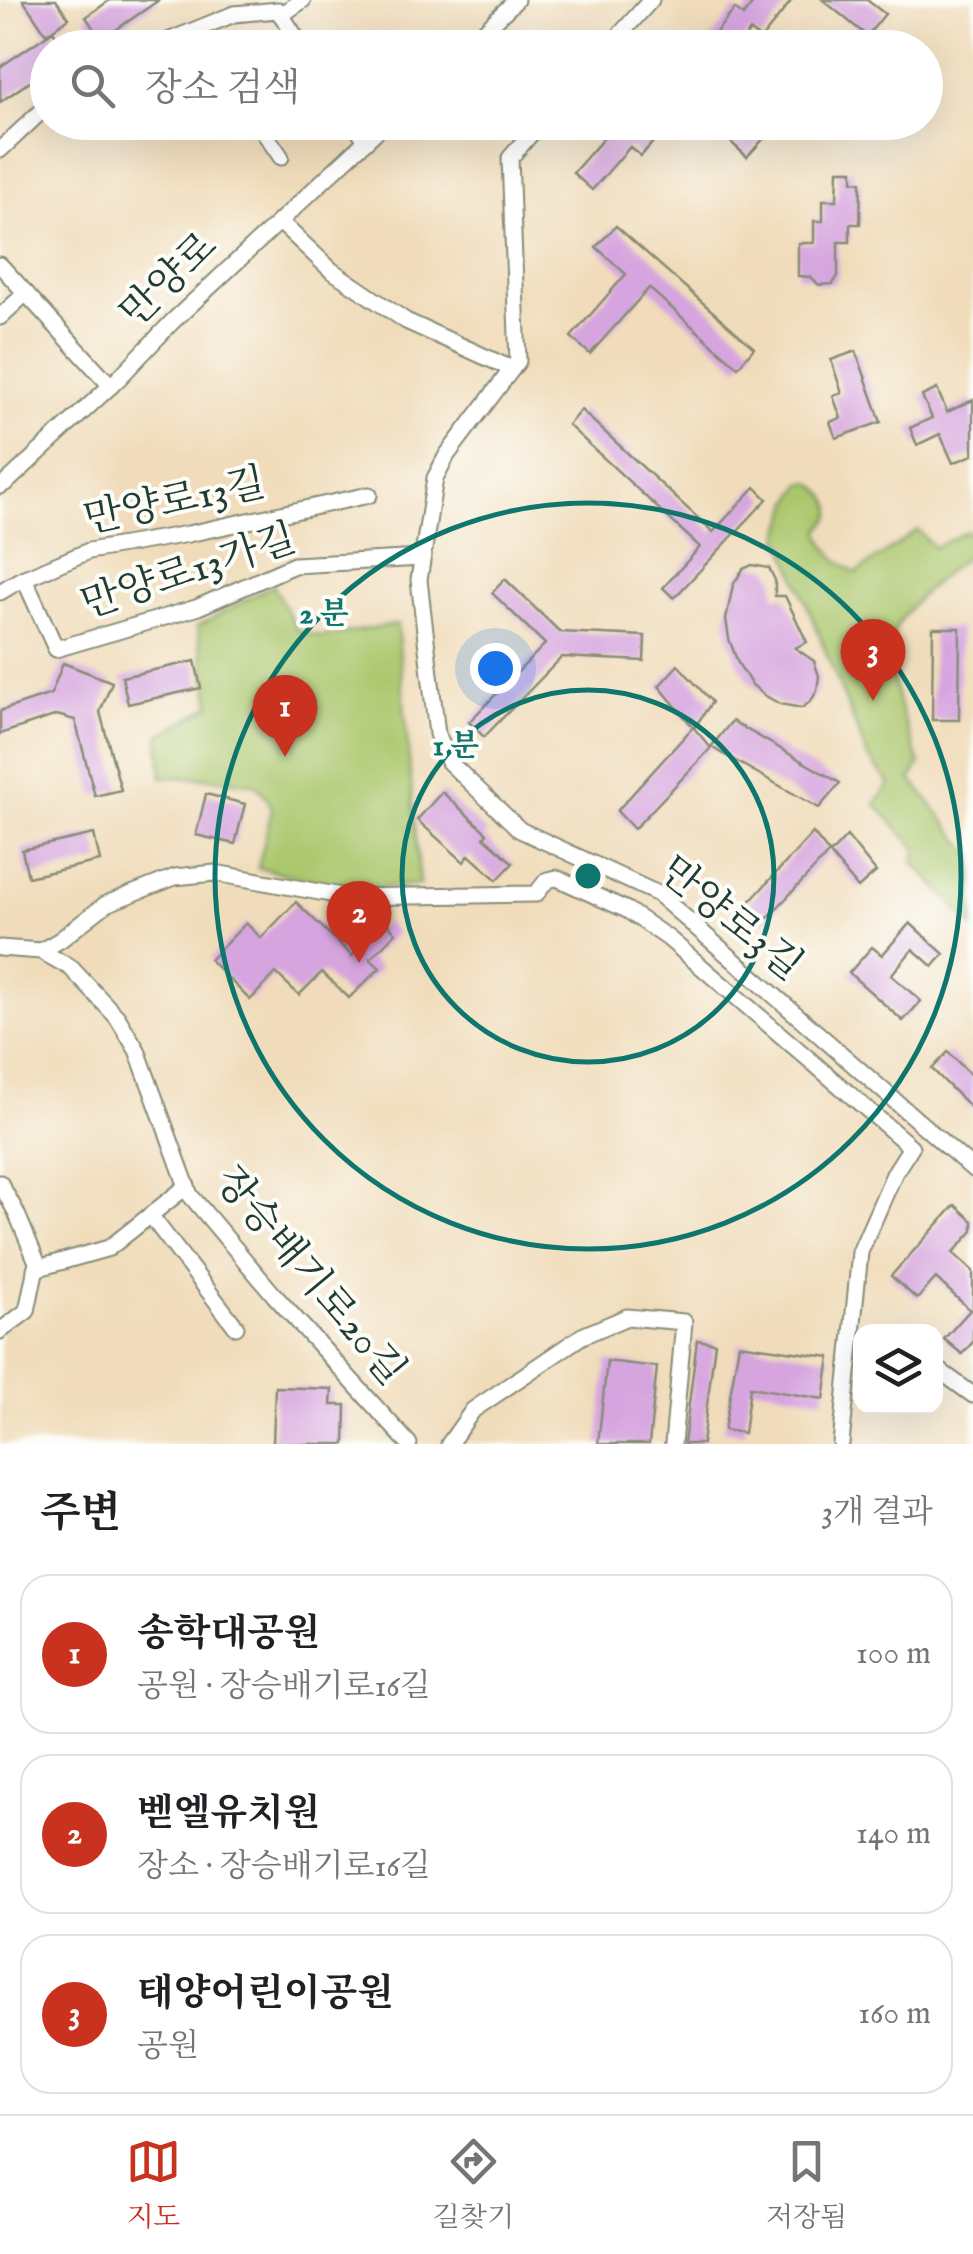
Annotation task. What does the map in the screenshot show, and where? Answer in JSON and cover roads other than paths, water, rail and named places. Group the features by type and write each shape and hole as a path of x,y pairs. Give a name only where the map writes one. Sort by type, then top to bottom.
{"street":[{"path":"280,15 303,0"},
{"path":"624,30 651,0"},
{"path":"483,30 505,4"},
{"path":"195,30 234,14 278,10 290,30"},
{"path":"0,150 30,122"},
{"path":"270,140 281,156"},
{"path":"279,221 331,270 406,321 512,370 518,361 510,158 526,140"},
{"name":"만양로","path":"0,486 111,386 172,322 366,141"},
{"path":"0,265 111,386"},
{"path":"0,317 26,293"},
{"name":"만양로3길","path":"512,370 446,455 435,478 418,580 437,734 449,762 520,830 658,894 973,1169"},
{"name":"만양로13길","path":"0,592 89,551 369,495"},
{"name":"만양로13가길","path":"24,578 56,650 196,608 294,565 422,558"},
{"path":"0,948 41,951 106,904 174,878 216,873 347,898 536,894 547,880 556,878 628,910 668,938 911,1146 895,1172 860,1252 857,1324"},
{"name":"장승배기로20길","path":"41,951 71,968 117,1017 137,1050 190,1195 408,1444"},
{"path":"0,1183 36,1262 27,1311 0,1332"},
{"path":"35,1268 109,1248 187,1186"},
{"path":"150,1215 236,1327"},
{"path":"449,1444 473,1410 582,1336 627,1317 684,1322 673,1444"},
{"path":"841,1444 853,1361"},
{"path":"943,1373 973,1395"}],"place":[{"name":"태양어린이공원","path":"873,701"},
{"name":"송학대공원","path":"285,757"},
{"name":"벧엘유치원","path":"359,963"}]}
